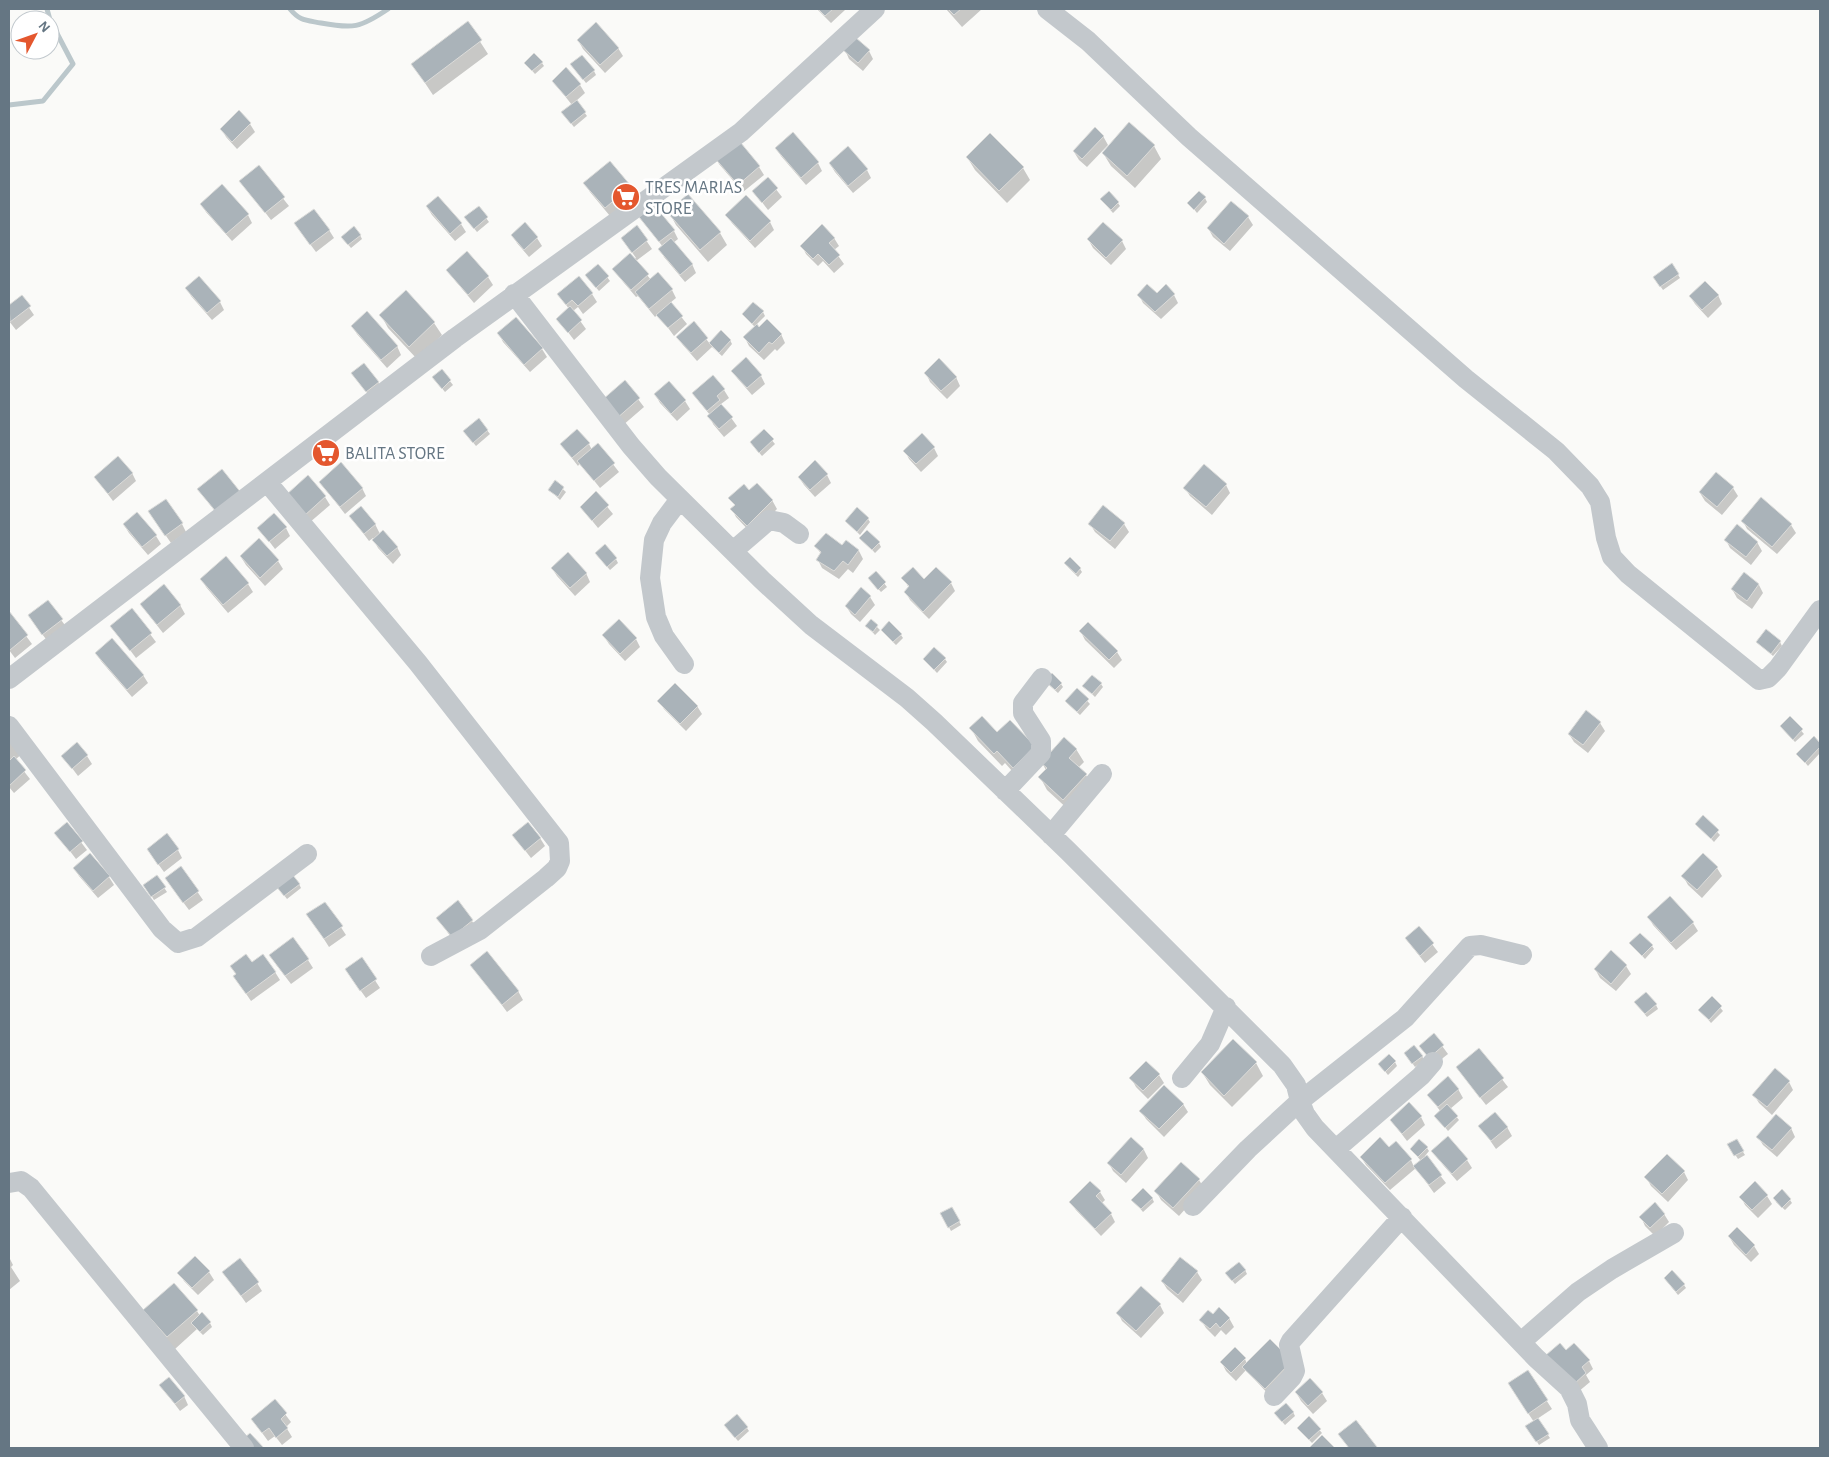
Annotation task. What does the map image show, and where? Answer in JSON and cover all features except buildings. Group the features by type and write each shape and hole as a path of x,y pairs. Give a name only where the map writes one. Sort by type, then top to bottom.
{"street":[{"path":"9,679 514,294 741,132 875,9"},
{"path":"1047,9 1088,41 1189,137 1458,372 1556,451 1590,486 1600,502 1606,538 1612,557 1628,574 1759,680 1768,678 1778,668 1820,610"},
{"path":"514,294 631,446 658,477 732,551 811,625 907,698 1051,835 1282,1065 1296,1085 1305,1114 1315,1128 1521,1342 1569,1388 1578,1404 1580,1420 1598,1448"},
{"path":"267,482 418,663 558,843 560,861 558,868 480,930 431,956"},
{"path":"680,499 662,523 654,540 650,578 656,617 664,636 684,664"},
{"path":"732,551 770,520 784,523 799,534"},
{"path":"1005,791 1041,753 1041,741 1023,713 1023,704 1042,678"},
{"path":"9,726 162,929 178,943 197,937 307,854"},
{"path":"1051,835 1102,774"},
{"path":"1193,1206 1248,1149 1300,1101 1405,1018 1470,946 1481,945 1522,955"},
{"path":"1182,1078 1210,1044 1226,1008"},
{"path":"1336,1150 1421,1076 1433,1062"},
{"path":"9,1183 21,1181 31,1188 244,1448"},
{"path":"1274,1396 1292,1377 1295,1371 1289,1345 1291,1341 1402,1217"},
{"path":"1521,1342 1578,1292 1612,1269 1674,1233"}],"waterway":[{"path":"290,9 300,18 341,26 363,23 388,9"},
{"path":"9,105 43,101 73,64 60,39"}],"place":[{"name":"TRES MARIAS STORE","path":"626,197"},
{"name":"BALITA STORE","path":"326,453"}]}
